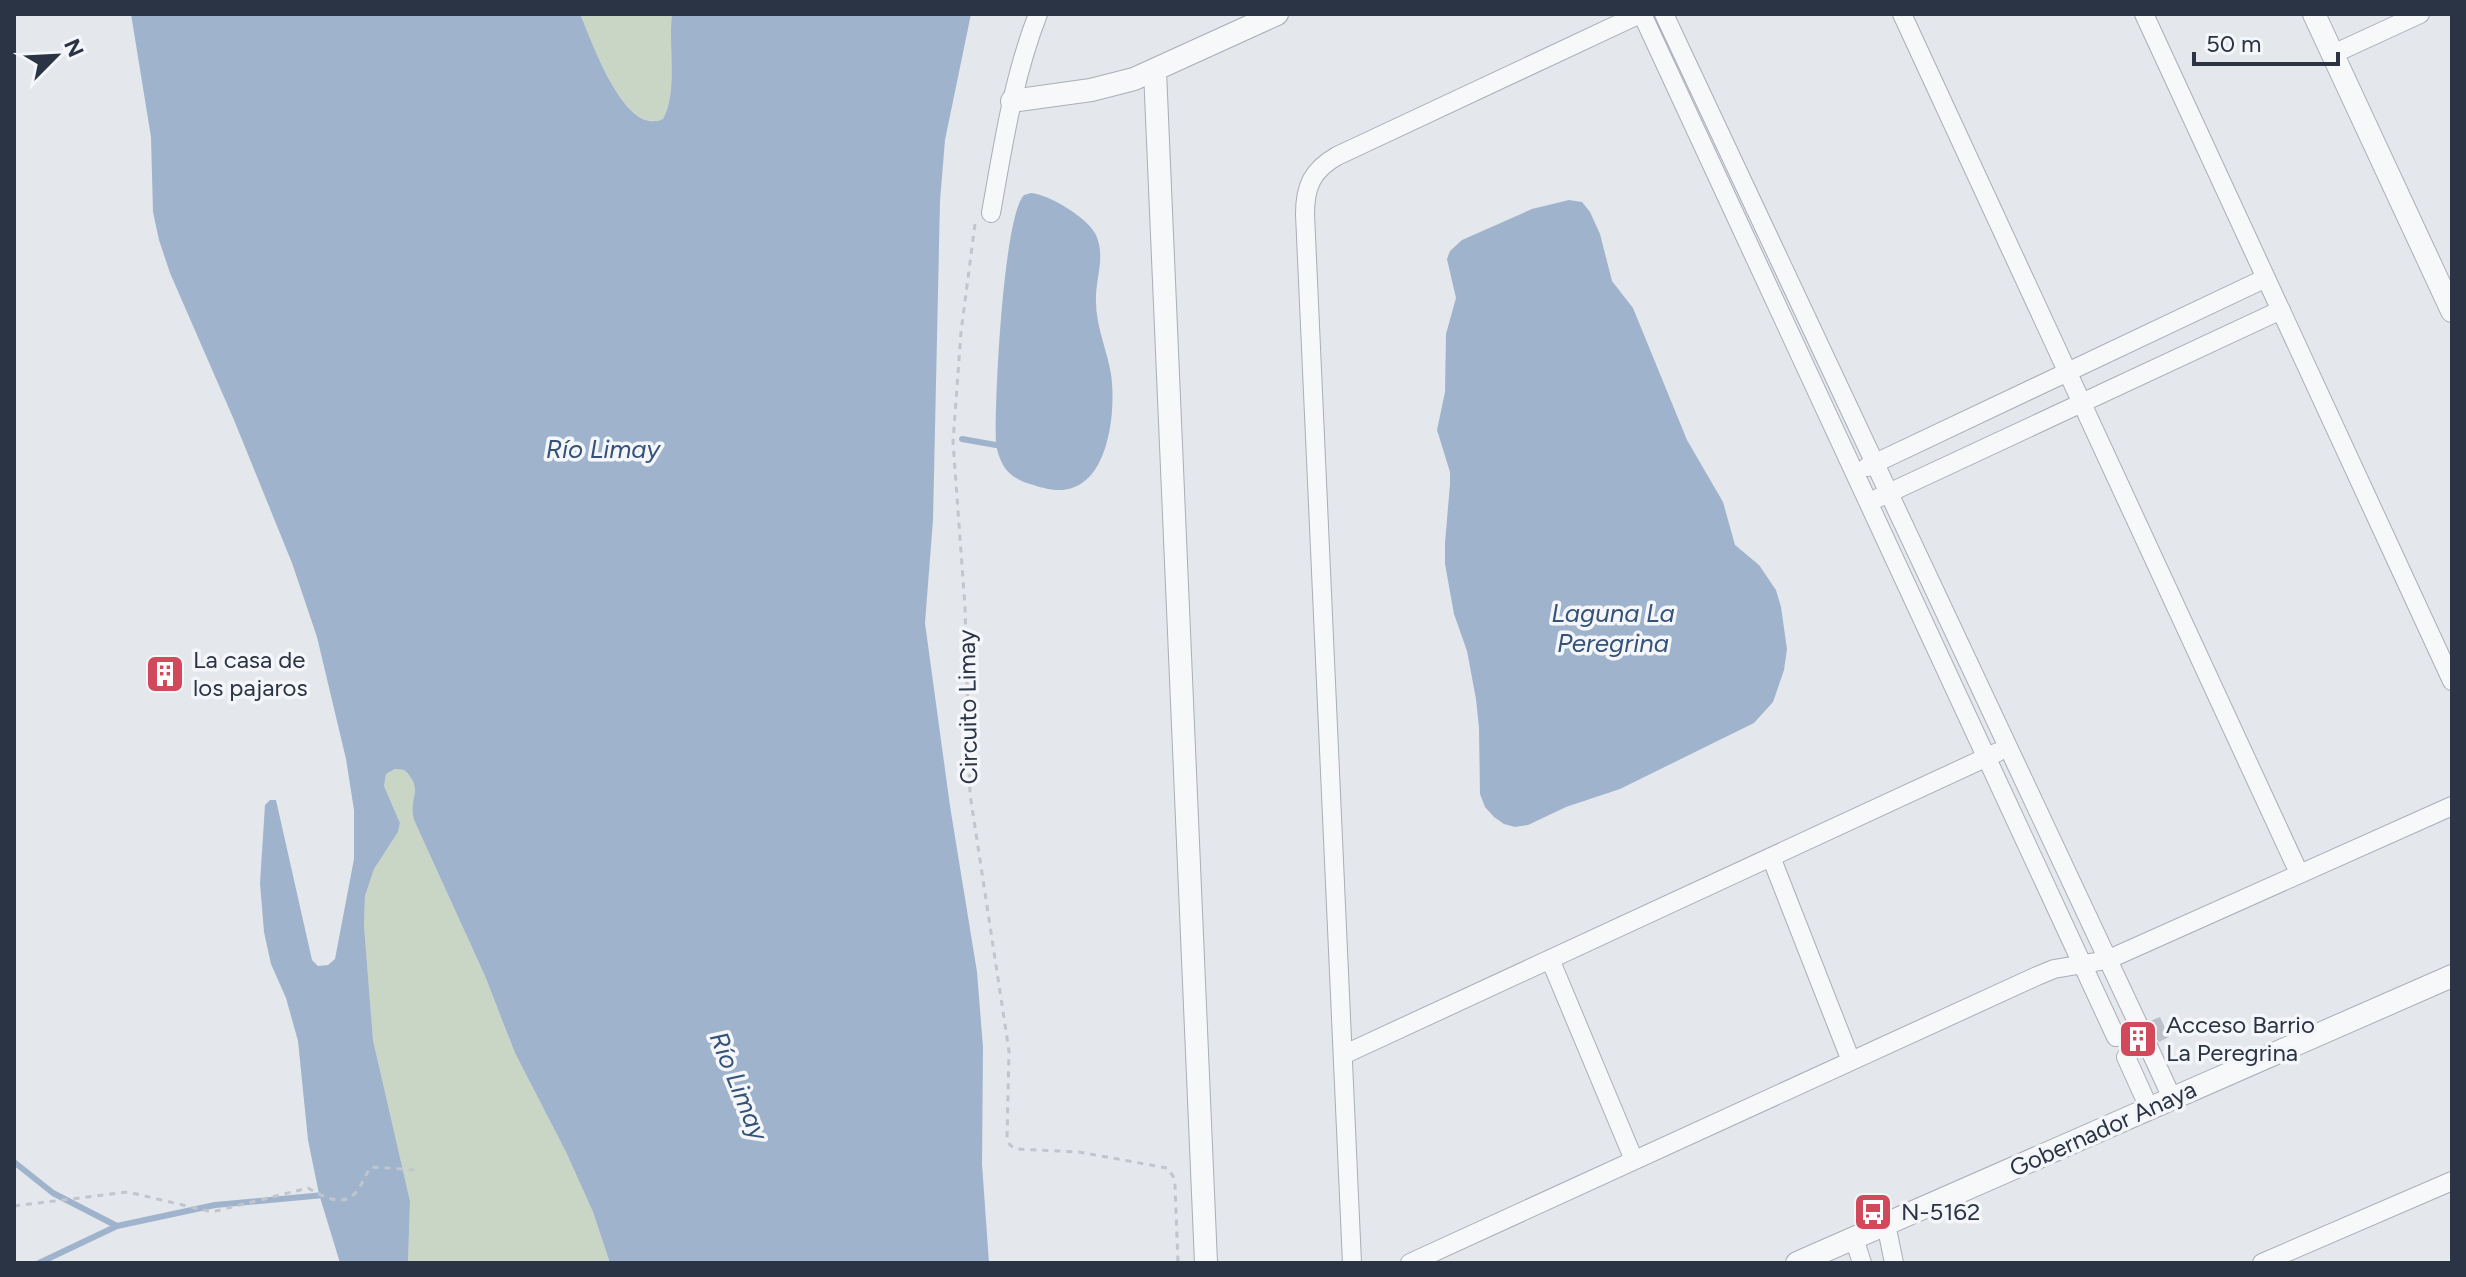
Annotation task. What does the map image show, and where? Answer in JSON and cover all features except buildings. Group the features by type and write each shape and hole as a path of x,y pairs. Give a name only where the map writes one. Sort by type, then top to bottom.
{"street":[{"path":"984,215 1022,59 1038,14"},
{"path":"1012,101 1114,85 1155,71 1277,14"},
{"path":"1352,1263 1305,214 1307,189 1318,169 1337,156 1641,14 2116,1037"},
{"path":"1664,14 2139,1026"},
{"path":"1902,14 2299,873"},
{"path":"2144,14 2452,681"},
{"path":"2314,14 2452,311"},
{"path":"2333,54 2420,14"},
{"path":"1155,71 1206,1263"},
{"path":"1855,472 2266,278"},
{"path":"1868,502 2281,310"},
{"path":"1343,1055 2008,747"},
{"path":"1410,1263 2037,976 2054,969 2107,960 2452,806"},
{"path":"1771,857 1851,1061"},
{"path":"1550,959 1634,1160"},
{"name":"Gobernador Anaya","path":"1797,1263 2452,976"},
{"path":"2148,1046 2172,1098"},
{"path":"2126,1057 2149,1108"},
{"path":"2262,1263 2452,1181"},
{"path":"1886,1224 1894,1263"},
{"path":"1854,1238 1862,1263"}],"path":[{"name":"Circuito Limay","path":"984,215 961,332 953,442 965,607 970,794 1009,1051 1007,1139 1016,1149 1079,1152 1167,1168 1175,1185 1178,1263"},
{"path":"14,1206 128,1192 212,1212 308,1188 335,1201 351,1197 371,1167 418,1170"}],"green space":[{"path":"580,14 672,14 670,96 663,119 649,120 635,114 623,100 601,64"},
{"path":"395,769 404,770 415,782 414,820 485,976 515,1053 593,1212 610,1263 408,1263 410,1201 373,1040 364,925 365,896 374,869 398,832 400,823 384,786 386,774"}],"water":[{"name":"Río Limay","path":"131,14 580,14 611,83 635,114 649,121 663,119 668,108 672,14 971,14 945,140 940,201 933,520 925,623 977,972 983,1047 982,1164 989,1263 610,1263 593,1212 515,1053 485,976 414,820 414,783 404,770 395,769 386,774 384,786 400,823 398,832 374,869 365,896 364,925 373,1040 410,1201 408,1263 340,1263 319,1194 308,1140 298,1041 286,998 271,964 264,932 260,883 265,805 270,800 276,800 312,960 318,966 328,965 335,959 354,859 354,810 346,759 317,637 292,563 159,240 153,212 151,137"},
{"path":"1031,193 1058,203 1077,215 1096,235 1100,252 1096,311 1111,374 1111,422 1108,439 1095,470 1085,481 1061,490 1040,487 1016,478 1003,465 996,445 998,355 1010,238 1024,195"},
{"name":"Laguna La Peregrina","path":"1569,200 1582,202 1590,212 1600,234 1612,281 1633,308 1687,440 1723,502 1735,545 1759,565 1776,590 1787,649 1784,670 1773,702 1754,723 1620,789 1566,807 1528,825 1515,827 1494,817 1485,807 1480,794 1476,699 1467,651 1454,614 1445,564 1450,472 1437,430 1445,392 1446,334 1456,298 1447,259 1450,251 1462,240 1532,209"}],"waterway":[{"path":"962,439 996,445"},
{"path":"14,1162 53,1193 117,1226"},
{"path":"39,1263 117,1226 215,1205 324,1195"}],"place":[{"name":"La casa de los pajaros","path":"165,674"},
{"name":"Acceso Barrio La Peregrina","path":"2138,1039"},
{"name":"N-5162","path":"1873,1212"}]}
